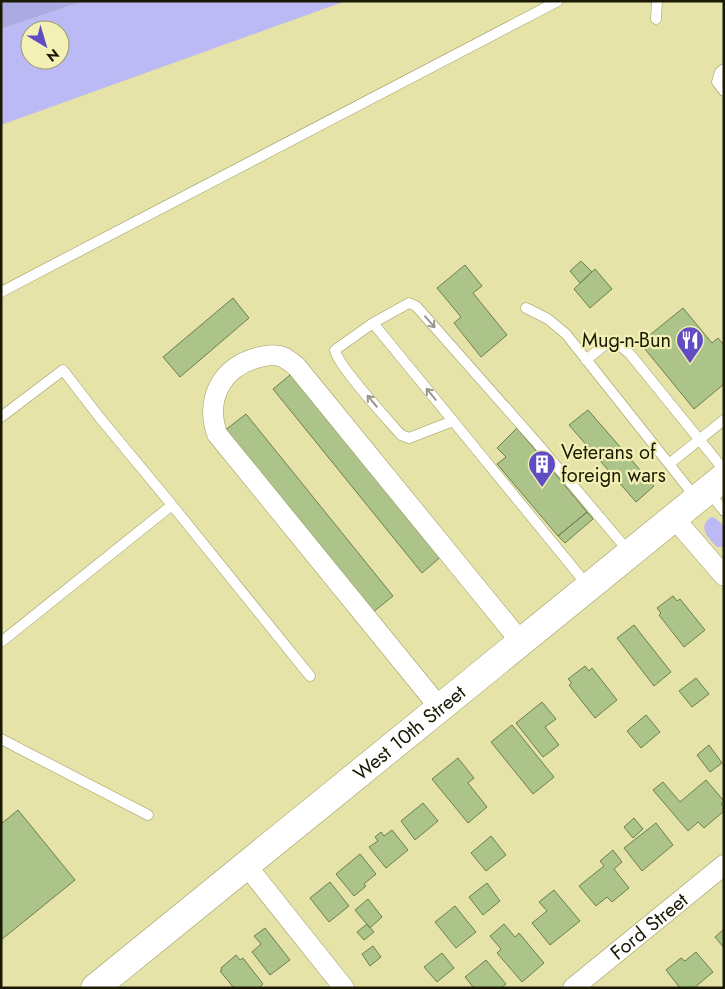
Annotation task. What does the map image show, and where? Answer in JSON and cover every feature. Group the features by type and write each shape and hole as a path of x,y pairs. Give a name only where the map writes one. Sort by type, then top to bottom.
{"main road":[{"name":"West 10th Street","path":"96,988 674,518 715,489"}],"street":[{"path":"440,708 217,434 212,407 222,379 244,362 271,355 283,357 296,366 521,642"},
{"path":"674,518 722,571"},
{"name":"Ford Street","path":"573,988 724,865"},
{"path":"246,866 344,988"}],"lane":[{"path":"1,292 558,1"},
{"path":"656,19 657,1"},
{"path":"724,69 720,72 717,82 724,91"},
{"path":"454,421 409,438 401,435 336,356 336,350 373,323 409,303 416,306 508,412 537,442 630,554"},
{"path":"526,308 548,318 566,334 669,464 715,489"},
{"path":"373,323 589,587"},
{"path":"586,360 607,343 619,345 630,354 699,440 715,489"},
{"path":"1,418 63,370 310,676"},
{"path":"669,464 724,420"},
{"path":"1,642 172,504"},
{"path":"1,739 148,815"}],"shaded area":[{"path":"1,1 84,1 28,20 20,20 20,23 1,29"},
{"path":"84,1 346,1 1,125 1,29 20,23 20,70 70,70 70,20 28,20"},
{"path":"711,517 724,526 723,547 717,547 705,532 705,525"}],"building":[{"path":"581,261 592,272 580,283 570,271"},
{"path":"465,265 482,286 473,293 507,335 481,357 454,323 461,317 437,288"},
{"path":"595,269 612,289 590,308 574,289"},
{"path":"233,298 249,318 180,377 163,357"},
{"name":"Mug-n-Bun","path":"683,308 712,343 718,338 724,345 724,384 694,409 640,343"},
{"path":"295,371 443,555 422,573 273,389"},
{"path":"588,410 654,486 636,502 569,425"},
{"path":"246,414 393,596 372,613 224,431"},
{"name":"Veterans of foreign wars","path":"517,428 587,512 558,536 497,464 506,457 497,448"},
{"path":"587,512 593,519 565,543 558,536"},
{"path":"673,596 677,601 680,599 705,630 684,647 659,615 661,613 657,608"},
{"path":"634,625 671,672 654,686 617,638"},
{"path":"585,666 589,671 592,668 617,700 595,718 569,685 572,683 568,679"},
{"path":"696,678 709,694 692,707 679,691"},
{"path":"542,702 556,719 545,727 559,745 543,757 516,723"},
{"path":"646,715 660,732 641,748 627,731"},
{"path":"512,725 554,777 533,794 491,742"},
{"path":"709,745 722,763 710,772 697,755"},
{"path":"458,758 474,778 468,783 487,807 468,823 432,779"},
{"path":"706,780 724,801 721,804 724,807 724,811 704,828 698,822 688,831 653,790 663,782 680,802"},
{"path":"423,803 438,821 415,840 401,821"},
{"path":"18,810 75,880 1,940 1,824"},
{"path":"634,818 643,829 633,838 624,827"},
{"path":"656,823 673,845 642,871 624,848"},
{"path":"392,830 408,850 386,868 369,847 378,841 375,837 381,832 384,836"},
{"path":"491,836 506,855 486,871 471,853"},
{"path":"613,850 622,862 614,869 629,888 612,902 607,897 596,906 579,886 604,866 600,861"},
{"path":"360,854 376,874 354,896 336,874"},
{"path":"330,882 349,906 329,922 310,898"},
{"path":"487,883 500,901 483,915 469,897"},
{"path":"554,890 580,921 550,945 532,923 547,911 539,902"},
{"path":"368,899 382,917 370,928 355,910"},
{"path":"455,906 476,932 456,948 435,922"},
{"path":"367,924 374,932 364,940 357,932"},
{"path":"504,924 515,937 519,933 544,963 522,982 497,953 501,949 490,936"},
{"path":"265,928 290,960 270,975 252,952 261,944 254,936"},
{"path":"724,929 724,948 715,937"},
{"path":"373,946 381,957 370,966 362,954"},
{"path":"696,952 713,972 694,988 680,988 666,970 681,958 685,961"},
{"path":"442,953 454,968 437,982 424,967"},
{"path":"236,955 240,960 243,958 263,984 259,988 234,988 220,971"},
{"path":"486,960 506,984 501,988 474,988 465,977"}],"place":[{"name":"Mug-n-Bun","path":"690,364"},
{"name":"Veterans of foreign wars","path":"542,488"}]}
